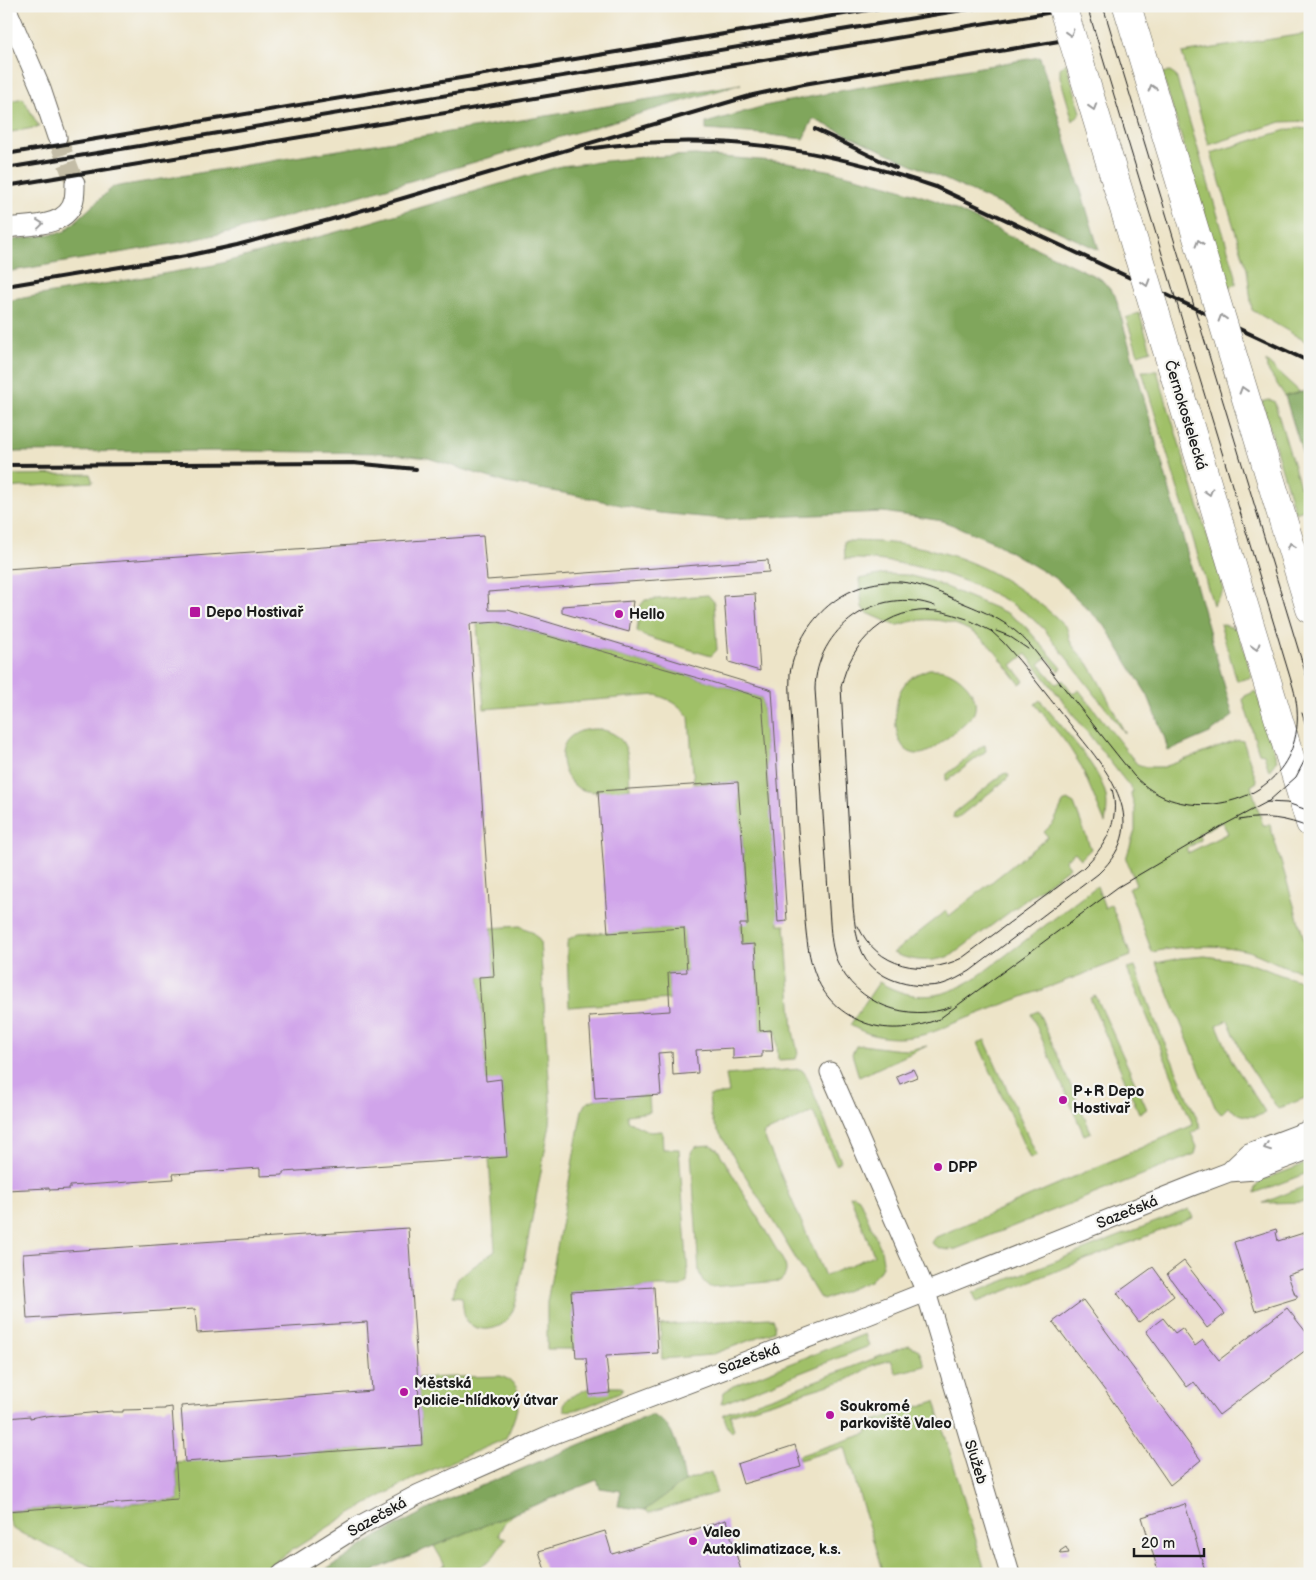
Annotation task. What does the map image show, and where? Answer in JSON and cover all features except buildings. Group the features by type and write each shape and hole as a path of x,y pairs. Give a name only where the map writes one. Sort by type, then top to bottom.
{"main road":[{"name":"Černokostelecká","path":"1062,6 1310,823"},
{"path":"1127,6 1310,609"}],"street":[{"path":"6,7 42,89 57,137"},
{"path":"6,228 51,222 62,218 74,201 75,183"},
{"name":"Služeb","path":"830,1072 926,1292 1010,1574"},
{"name":"Sazečská","path":"1229,1172 1249,1153 1310,1130"},
{"name":"Sazečská","path":"282,1574 356,1527 418,1494 554,1434 926,1292 1229,1172 1255,1170 1310,1148"}],"green space":[{"path":"1310,34 1310,121 1281,122 1209,145 1182,53"},
{"path":"1040,57 1099,250 813,119 803,139 706,130 706,123 764,106 845,90"},
{"path":"1066,63 1081,112 1073,121 1060,77 1060,68"},
{"path":"1170,72 1176,76 1236,276 1236,284 1227,289 1162,73"},
{"path":"741,84 325,206 233,231 183,242 6,272 6,241 64,232 113,187"},
{"path":"23,98 39,127 6,133 6,102"},
{"path":"1297,128 1310,129 1310,344 1252,310 1247,269 1211,153"},
{"path":"695,155 787,162 891,186 937,201 1101,279 1115,295 1233,716 1210,733 1168,751 1148,696 1105,626 1058,580 992,541 943,521 883,512 724,519 659,513 506,483 428,458 382,453 240,451 6,452 6,301 214,265 333,233 561,166 644,157"},
{"path":"1139,313 1151,350 1138,354 1126,318"},
{"path":"1266,361 1300,392 1285,396 1267,369"},
{"path":"1142,371 1157,371 1224,590 1213,605"},
{"path":"1310,390 1310,478 1285,396"},
{"path":"1274,401 1307,509 1295,513 1262,402"},
{"path":"90,474 93,482 6,488 6,475"},
{"path":"844,541 894,543 939,552 982,568 1025,593 1066,627 1069,639 1094,673 1125,733 1044,629 1025,613 1003,599 951,576 924,568 896,563 845,559"},
{"path":"884,574 907,575 931,581 1007,613 1024,625 1062,668 1058,671 1047,657 1039,664 1056,684 1063,680 1073,694 1079,690 1137,764 1146,767 1164,767 1239,740 1243,741 1257,782 1251,786 1263,825 1270,825 1310,959 1310,970 1294,969 1236,948 1188,947 1152,952 1129,889 1136,884 1126,859 1135,830 1135,809 1131,794 1133,791 1026,654 1012,665 1024,681 1020,684 997,653 978,636 968,630 957,625 933,620 909,622 897,626 865,612 862,607 859,579","holes":["1222,822 1228,833 1188,853 1186,849 1201,840 1198,834"]},
{"path":"708,595 714,602 717,650 711,656 644,636 637,631 640,606 645,600"},
{"path":"498,622 705,680 762,698 779,925 785,925 793,1031 798,1053 796,1059 778,1060 776,1030 760,1031 755,944 741,945 740,924 748,923 738,782 694,784 689,717 675,703 656,695 484,709 477,624"},
{"path":"1220,624 1238,629 1252,677 1237,681"},
{"path":"929,669 950,672 968,686 975,699 974,713 959,728 931,750 922,754 915,754 905,749 900,742 896,722 897,701 900,692 909,679"},
{"path":"1256,691 1277,760 1269,771 1264,754 1259,753 1243,700 1245,696"},
{"path":"1040,700 1086,757 1101,781 1107,800 1105,823 1081,766 1067,744 1035,704"},
{"path":"598,729 609,732 623,743 628,759 630,789 598,792 586,791 574,785 565,773 562,750 569,738 579,732"},
{"path":"985,745 986,751 946,780 946,775"},
{"path":"1007,773 1009,776 1007,779 956,819 953,818 954,813 1003,774"},
{"path":"1067,800 1074,804 1091,849 1081,859 1075,852 1065,860 1070,867 952,955 938,959 915,960 893,953 946,911 949,916 1048,837 1044,832 1054,822 1063,803"},
{"path":"1097,886 1105,908 1111,904 1131,956 928,1033 902,1038 889,1038 876,1036 850,1025 879,982 892,989 917,995 929,996 952,990 977,977"},
{"path":"520,926 532,932 540,941 551,1110 550,1124 515,1304 503,1324 493,1328 481,1329 467,1321 462,1297 453,1296 456,1282 460,1276 495,1251 489,1158 507,1156 501,1080 486,1081 479,977 494,976 491,928"},
{"path":"684,928 687,972 668,973 670,999 569,1007 567,943 569,939 578,934"},
{"path":"1205,956 1245,962 1301,981 1310,982 1310,1096 1278,1109 1244,1058 1228,1020 1217,1025 1232,1061 1266,1113 1246,1116 1228,1107 1221,1114 1215,1107 1156,963"},
{"path":"1135,967 1157,1025 1201,1128 1191,1133 1197,1147 1195,1154 956,1249 943,1249 931,1243 934,1238 1193,1125 1127,969"},
{"path":"1096,996 1147,1109 1139,1113 1090,998"},
{"path":"1038,1011 1091,1132 1084,1135 1031,1014"},
{"path":"985,1040 1037,1156 1030,1159 978,1043"},
{"path":"856,1046 908,1050 927,1046 859,1077 852,1054"},
{"path":"800,1069 807,1077 841,1161 836,1165 813,1112 763,1134 825,1276 874,1255 850,1196 854,1195 859,1198 881,1249 883,1261 878,1273 870,1281 823,1300 819,1297 714,1124 711,1116 709,1096 729,1093 726,1075"},
{"path":"649,1096 650,1112 627,1115 627,1121 650,1132 662,1131 663,1149 679,1149 688,1274 687,1283 681,1287 572,1292 575,1349 547,1349 547,1302 582,1110 585,1104 595,1099"},
{"path":"711,1145 718,1150 785,1264 786,1273 780,1281 710,1287 703,1282 699,1272 691,1153 694,1148"},
{"path":"1310,1162 1310,1172 1255,1193 1256,1186 1260,1181"},
{"path":"1310,1184 1310,1202 1263,1203"},
{"path":"1189,1209 1193,1218 977,1302 973,1293"},
{"path":"773,1319 775,1323 774,1331 711,1355 662,1359 660,1325"},
{"path":"865,1334 869,1346 721,1404 724,1392 733,1386"},
{"path":"909,1345 919,1350 925,1366 896,1373 891,1360 873,1365 849,1379 730,1415 734,1430 732,1432 728,1428 723,1414"},
{"path":"501,1376 513,1383 519,1397 510,1431 505,1439 418,1476 344,1517 255,1574 240,1574 235,1568 226,1574 108,1574 13,1529 6,1512 178,1500 176,1462 422,1445 417,1378"},
{"path":"609,1387 623,1388 620,1392 576,1410 564,1410 564,1403 568,1398 589,1388 590,1395"},
{"path":"935,1401 986,1574 883,1574 845,1447 799,1460 798,1456 868,1433 865,1424"},
{"path":"651,1415 660,1419 672,1434 679,1453 685,1481 645,1510 618,1506 621,1491 600,1488 597,1480 379,1568 370,1574 320,1574 378,1536 440,1503"},
{"path":"711,1472 717,1493 649,1513 645,1510 685,1481"},
{"path":"515,1513 505,1522 498,1535 506,1539 490,1561 482,1566 458,1574 432,1574 445,1565 434,1546"}],"tunnel":[{"path":"57,137 75,183"}],"tram line":[{"path":"1087,6 1293,687 1297,709 1297,730 1292,749 1283,765 1271,780 1255,791 1236,799 1214,804 1191,804 1171,800 1161,796 1134,776 1030,645 999,620 940,593 909,583 881,583 861,587 844,595 828,606 815,619 795,653 790,673 797,817 806,932 813,969 821,986 831,1000 846,1013 865,1023 874,1026 902,1028 921,1025 939,1019 1118,887 1220,827 1269,801 1296,777 1310,750"},
{"path":"1103,6 1310,688"},
{"path":"935,606 913,601 892,601 872,607 854,617 838,631 826,648 818,667 815,689 830,928 837,961 857,989 870,999 885,1006 901,1011 918,1013 951,1007"},
{"path":"967,619 937,611 919,611 902,614 887,621 874,630 853,655 841,687 853,907 858,940 866,959 872,967 890,979 911,985 933,986 943,984 970,971 1098,874 1115,853 1123,833 1123,813 1118,794 1108,774 1003,642 991,631 971,621"},
{"path":"996,631 1009,636 1028,649"},
{"path":"1302,713 1310,739"},
{"path":"858,926 866,940 877,951 889,960 902,965 932,967 962,958 1083,868 1091,860 1104,842 1113,823 1114,801 1112,789"},
{"path":"1266,802 1287,803 1310,811"},
{"path":"1239,820 1275,818 1310,828"}],"railway":[{"path":"6,154 892,6"},
{"path":"6,168 987,6"},
{"path":"6,186 1089,6"},
{"path":"6,286 186,256 237,245 329,220 753,95 804,84 1059,41"},
{"path":"815,129 896,168"},
{"path":"587,149 633,144 721,142 806,152 892,173 936,187 1310,362"},
{"path":"6,465 353,463 416,469"}],"place":[{"name":"Depo Hostivař","path":"195,612"},
{"name":"Hello","path":"619,614"},
{"name":"P+R Depo Hostivař","path":"1063,1100"},
{"name":"DPP","path":"938,1167"},
{"name":"Městská policie-hlídkový útvar","path":"404,1392"},
{"name":"Soukromé parkoviště Valeo","path":"830,1415"},
{"name":"Valeo Autoklimatizace, k.s.","path":"693,1541"}]}
